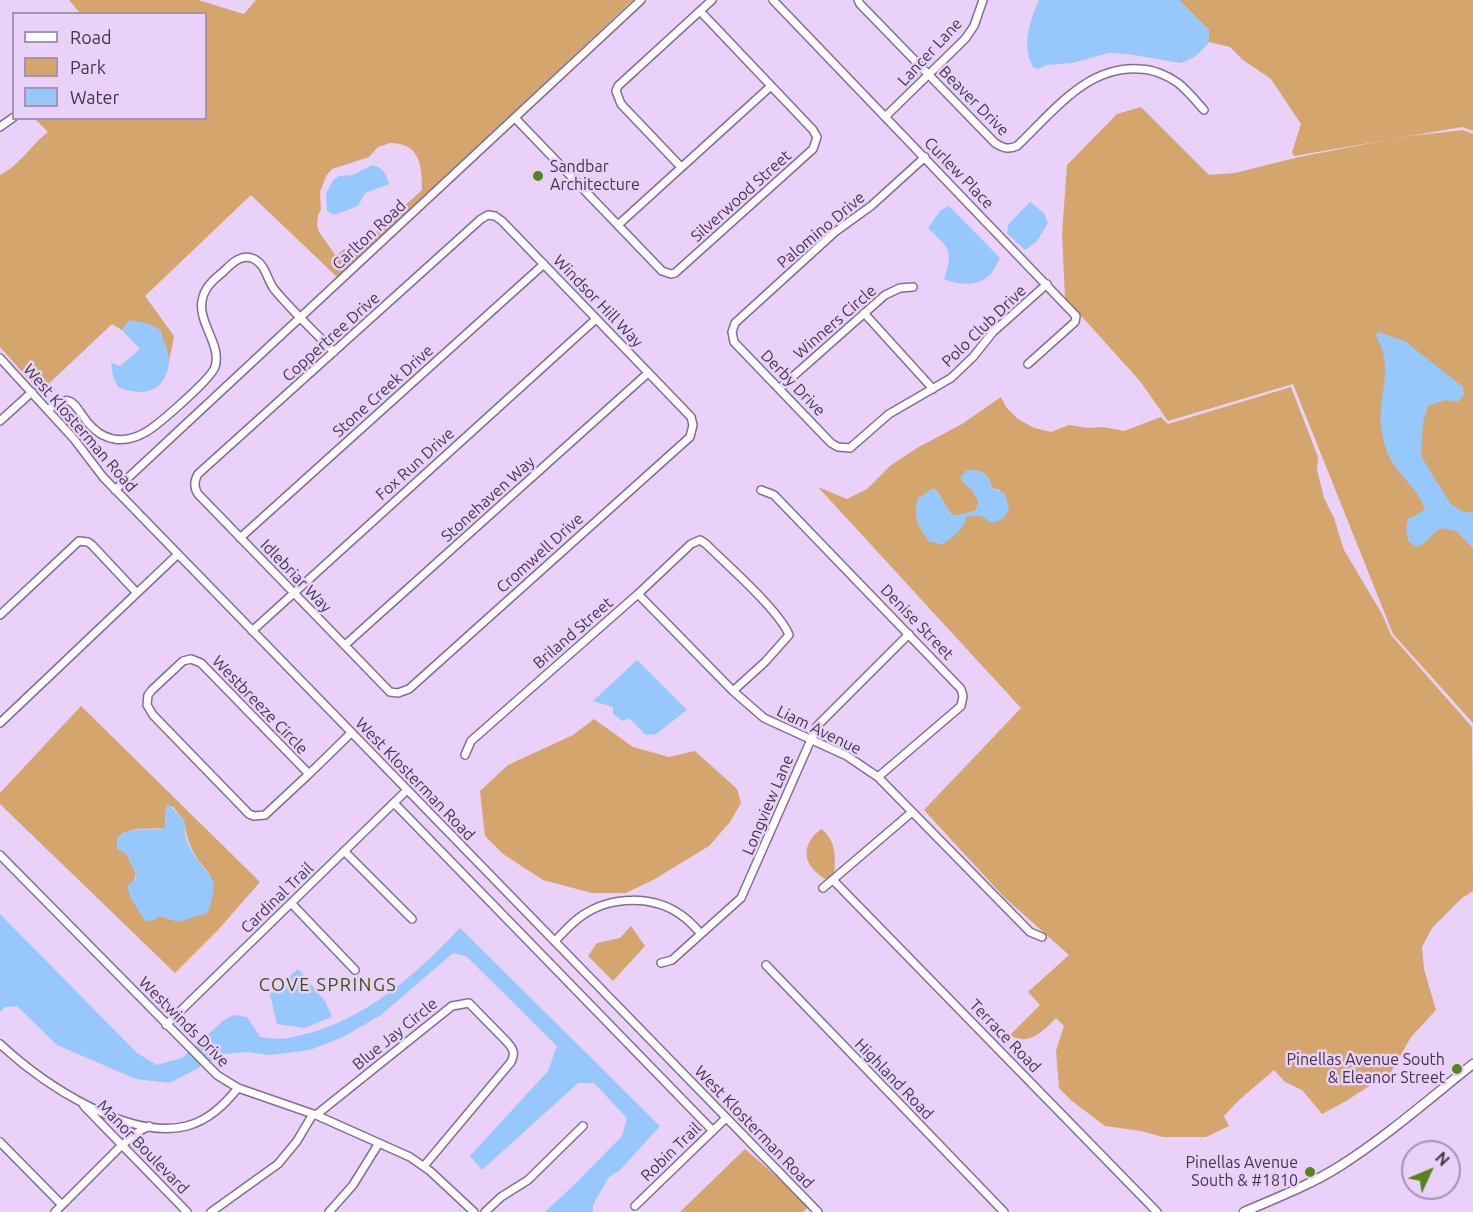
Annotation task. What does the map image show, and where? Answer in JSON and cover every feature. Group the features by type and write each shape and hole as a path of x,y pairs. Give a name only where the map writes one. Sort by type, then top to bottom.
{"main road":[{"path":"1244,1212 1307,1184 1339,1166 1380,1138 1473,1064"}],"street":[{"name":"Carlton Road","path":"115,490 641,0"},
{"path":"681,167 620,101 616,93 618,86 712,0"},
{"name":"Curlew Place","path":"773,0 1076,316 1077,320 1028,364"},
{"name":"Beaver Drive","path":"858,0 994,143 1003,148 1017,146 1086,82 1108,71 1125,68 1150,70 1172,80 1204,110"},
{"name":"Lancer Lane","path":"886,116 970,33 983,0"},
{"path":"515,118 618,225 771,86 700,11"},
{"name":"Silverwood Street","path":"618,225 662,271 671,274 680,270 813,149 817,137 813,130 771,86"},
{"name":"Palomino Drive","path":"735,323 835,232 871,206 925,157"},
{"name":"Windsor Hill Way","path":"481,219 492,215 498,218 691,417"},
{"name":"Coppertree Drive","path":"198,474 481,219"},
{"path":"48,410 61,401 71,402 78,407 92,427 113,440 128,440 149,430 212,373 216,356 201,303 211,283 239,259 253,258 259,262 274,289 334,352"},
{"name":"Stone Creek Drive","path":"240,538 544,264"},
{"name":"Polo Club Drive","path":"850,448 889,414 933,389 958,371 975,355 993,332 1047,284"},
{"name":"Winners Circle","path":"780,388 890,292 913,287"},
{"path":"864,313 933,389"},
{"name":"Fox Run Drive","path":"252,631 596,319"},
{"name":"Derby Drive","path":"735,323 732,333 734,342 831,443 842,448 850,448"},
{"name":"West Klosterman Road","path":"0,358 74,439 103,477 177,555 818,1212"},
{"name":"Stonehaven Way","path":"345,645 648,373"},
{"path":"0,421 32,392"},
{"name":"Cromwell Drive","path":"390,692 398,693 409,689 681,444 692,433 691,417"},
{"name":"Idlebriar Way","path":"198,474 195,484 196,491 390,692"},
{"name":"Denise Street","path":"760,490 774,495 959,686 962,692 961,706 878,777"},
{"name":"Briland Street","path":"465,756 471,741 638,594 691,544 700,540 773,612 786,626 789,635 765,662 733,691"},
{"path":"0,615 79,542 88,542 92,545 137,593"},
{"path":"0,723 177,555"},
{"name":"Liam Avenue","path":"638,594 733,691 764,718 847,756 878,777 1030,932 1042,937"},
{"name":"Longview Lane","path":"661,963 672,960 737,903 744,892 810,740 821,721 909,634"},
{"name":"Westbreeze Circle","path":"196,660 309,774 265,815 249,814 153,715 147,705 148,695 183,661 196,660"},
{"path":"309,774 351,733"},
{"name":"Cardinal Trail","path":"166,1025 407,790"},
{"path":"394,803 713,1131"},
{"path":"823,888 912,812"},
{"path":"344,851 412,919"},
{"name":"Westwinds Drive","path":"0,855 206,1066 238,1088 315,1115 424,1166 474,1212"},
{"name":"Terrace Road","path":"833,880 1157,1212"},
{"path":"555,941 585,914 601,905 623,900 645,901 667,907 684,917 701,934"},
{"path":"291,903 355,970"},
{"name":"Highland Road","path":"766,965 1004,1212"},
{"name":"Blue Jay Circle","path":"315,1115 452,1006 469,1004 513,1048 514,1057 424,1166"},
{"path":"0,1044 32,1071 80,1101 116,1118 149,1126 171,1128 197,1122 222,1106 238,1088"},
{"name":"Manor Boulevard","path":"80,1101 187,1212"},
{"path":"211,1212 278,1164 315,1115"},
{"name":"Robin Trail","path":"634,1206 726,1118"},
{"path":"54,1212 122,1145 149,1126"},
{"path":"485,1212 501,1197 528,1180 583,1126"},
{"path":"0,1142 62,1205"},
{"path":"329,1212 352,1185 379,1143"}],"green space":[{"path":"69,0 198,0 244,14 256,0 633,0 338,278 251,195 145,296 174,336 169,362 160,330 130,320 122,330 112,324 40,392 0,347 0,175 13,166 48,132 36,120 207,120 207,12 79,12","holes":["390,143 408,147 420,164 422,190 354,252 344,249 336,256 319,232 317,225 321,210 320,192 326,176 332,169 369,157 378,147"]},
{"path":"1179,0 1473,0 1473,131 1462,127 1294,156 1292,152 1301,124 1271,79 1243,60 1230,47 1209,42 1209,30"},
{"path":"1141,107 1209,175 1235,173 1299,157 1402,137 1463,130 1473,134 1473,723 1393,634 1293,384 1168,421 1140,381 1065,298 1062,234 1067,165 1117,114"},
{"path":"1291,387 1318,457 1317,470 1324,498 1334,518 1344,550 1382,614 1391,635 1472,727 1473,891 1462,898 1432,928 1422,947 1424,969 1436,1010 1411,1037 1391,1072 1346,1101 1322,1114 1302,1090 1285,1082 1274,1070 1224,1116 1229,1126 1206,1137 1163,1137 1105,1126 1059,1088 1056,1051 1064,1026 1056,1018 1035,1036 1023,1039 1010,1035 1040,1005 1028,992 1069,955 1004,897 924,810 1021,708 818,487 847,499 867,489 890,466 917,448 962,424 1001,397 1006,407 1018,419 1034,428 1051,432 1069,425 1124,431 1161,417 1168,424","holes":["974,470 984,474 992,488 1000,490 981,516 966,516 943,544 929,541 918,521 916,511 918,499 934,488 953,516 975,511 979,502 972,490 962,481"]},
{"path":"81,706 260,882 218,930 175,973 0,804 0,793","holes":["166,806 173,807 184,820 191,846 209,874 212,885 211,902 176,921 159,916 145,921 130,896 136,873 126,854 122,833 136,829 165,828"]},
{"path":"594,719 633,747 669,757 695,751 737,789 741,803 730,822 709,846 653,880 626,893 592,893 543,880 503,854 485,836 480,791 508,765 573,735"},
{"path":"821,829 830,838 835,856 834,875 827,880 813,869 807,856 809,843"},
{"path":"631,926 645,946 613,981 588,956 597,943 620,938"},
{"path":"745,1149 808,1207 803,1212 680,1212"}],"water":[{"path":"1039,0 1179,0 1209,30 1209,42 1196,55 1180,63 1109,53 1072,63 1047,65 1038,69 1033,67 1029,59 1027,42"},
{"path":"372,165 383,171 389,184 365,193 358,206 334,215 327,211 326,194 333,180 339,176 353,175"},
{"path":"1030,202 1044,213 1048,223 1037,241 1025,250 1007,233 1008,225"},
{"path":"949,206 1000,258 990,275 979,282 962,284 944,279 949,261 948,250 928,228 940,211"},
{"path":"130,320 150,324 160,330 169,359 163,381 144,392 118,387 113,376 111,363 120,366 140,349 122,330"},
{"path":"1378,332 1405,341 1463,387 1464,395 1457,402 1445,400 1428,406 1423,423 1421,456 1450,503 1461,511 1473,513 1473,548 1456,531 1441,528 1417,547 1408,541 1406,526 1408,519 1425,510 1422,501 1389,458 1385,444 1381,414 1385,370 1382,348 1376,336"},
{"path":"967,470 981,472 987,476 992,488 1005,493 1009,509 1003,519 992,523 981,516 967,516 961,529 943,544 929,541 918,521 916,511 918,498 934,488 953,516 975,511 979,502 960,477"},
{"path":"637,660 687,710 656,734 646,735 629,718 623,721 613,714 613,707 593,701"},
{"path":"168,804 184,820 187,841 214,882 212,898 207,913 179,922 159,916 155,920 145,921 130,896 127,886 136,878 136,873 126,854 117,849 117,837 128,831 165,828"},
{"path":"0,914 137,1053 157,1065 182,1058 224,1020 234,1015 247,1017 260,1037 274,1039 314,1032 338,1023 361,1011 403,982 460,928 660,1126 620,1170 609,1177 593,1205 593,1212 545,1212 622,1136 627,1118 594,1083 578,1083 482,1170 470,1156 548,1071 557,1046 466,956 453,953 381,1015 343,1037 310,1050 270,1055 247,1052 224,1054 170,1083 136,1079 57,1045 17,1006 5,1007 0,1012"},
{"path":"298,969 325,1001 332,1017 304,1028 277,1024 270,994"}],"place":[{"name":"Sandbar Architecture","path":"538,176"},
{"name":"Pinellas Avenue South & Eleanor Street","path":"1457,1069"},
{"name":"Pinellas Avenue South & #1810","path":"1310,1172"}],"district":[{"name":"COVE SPRINGS","path":"328,985"}]}
